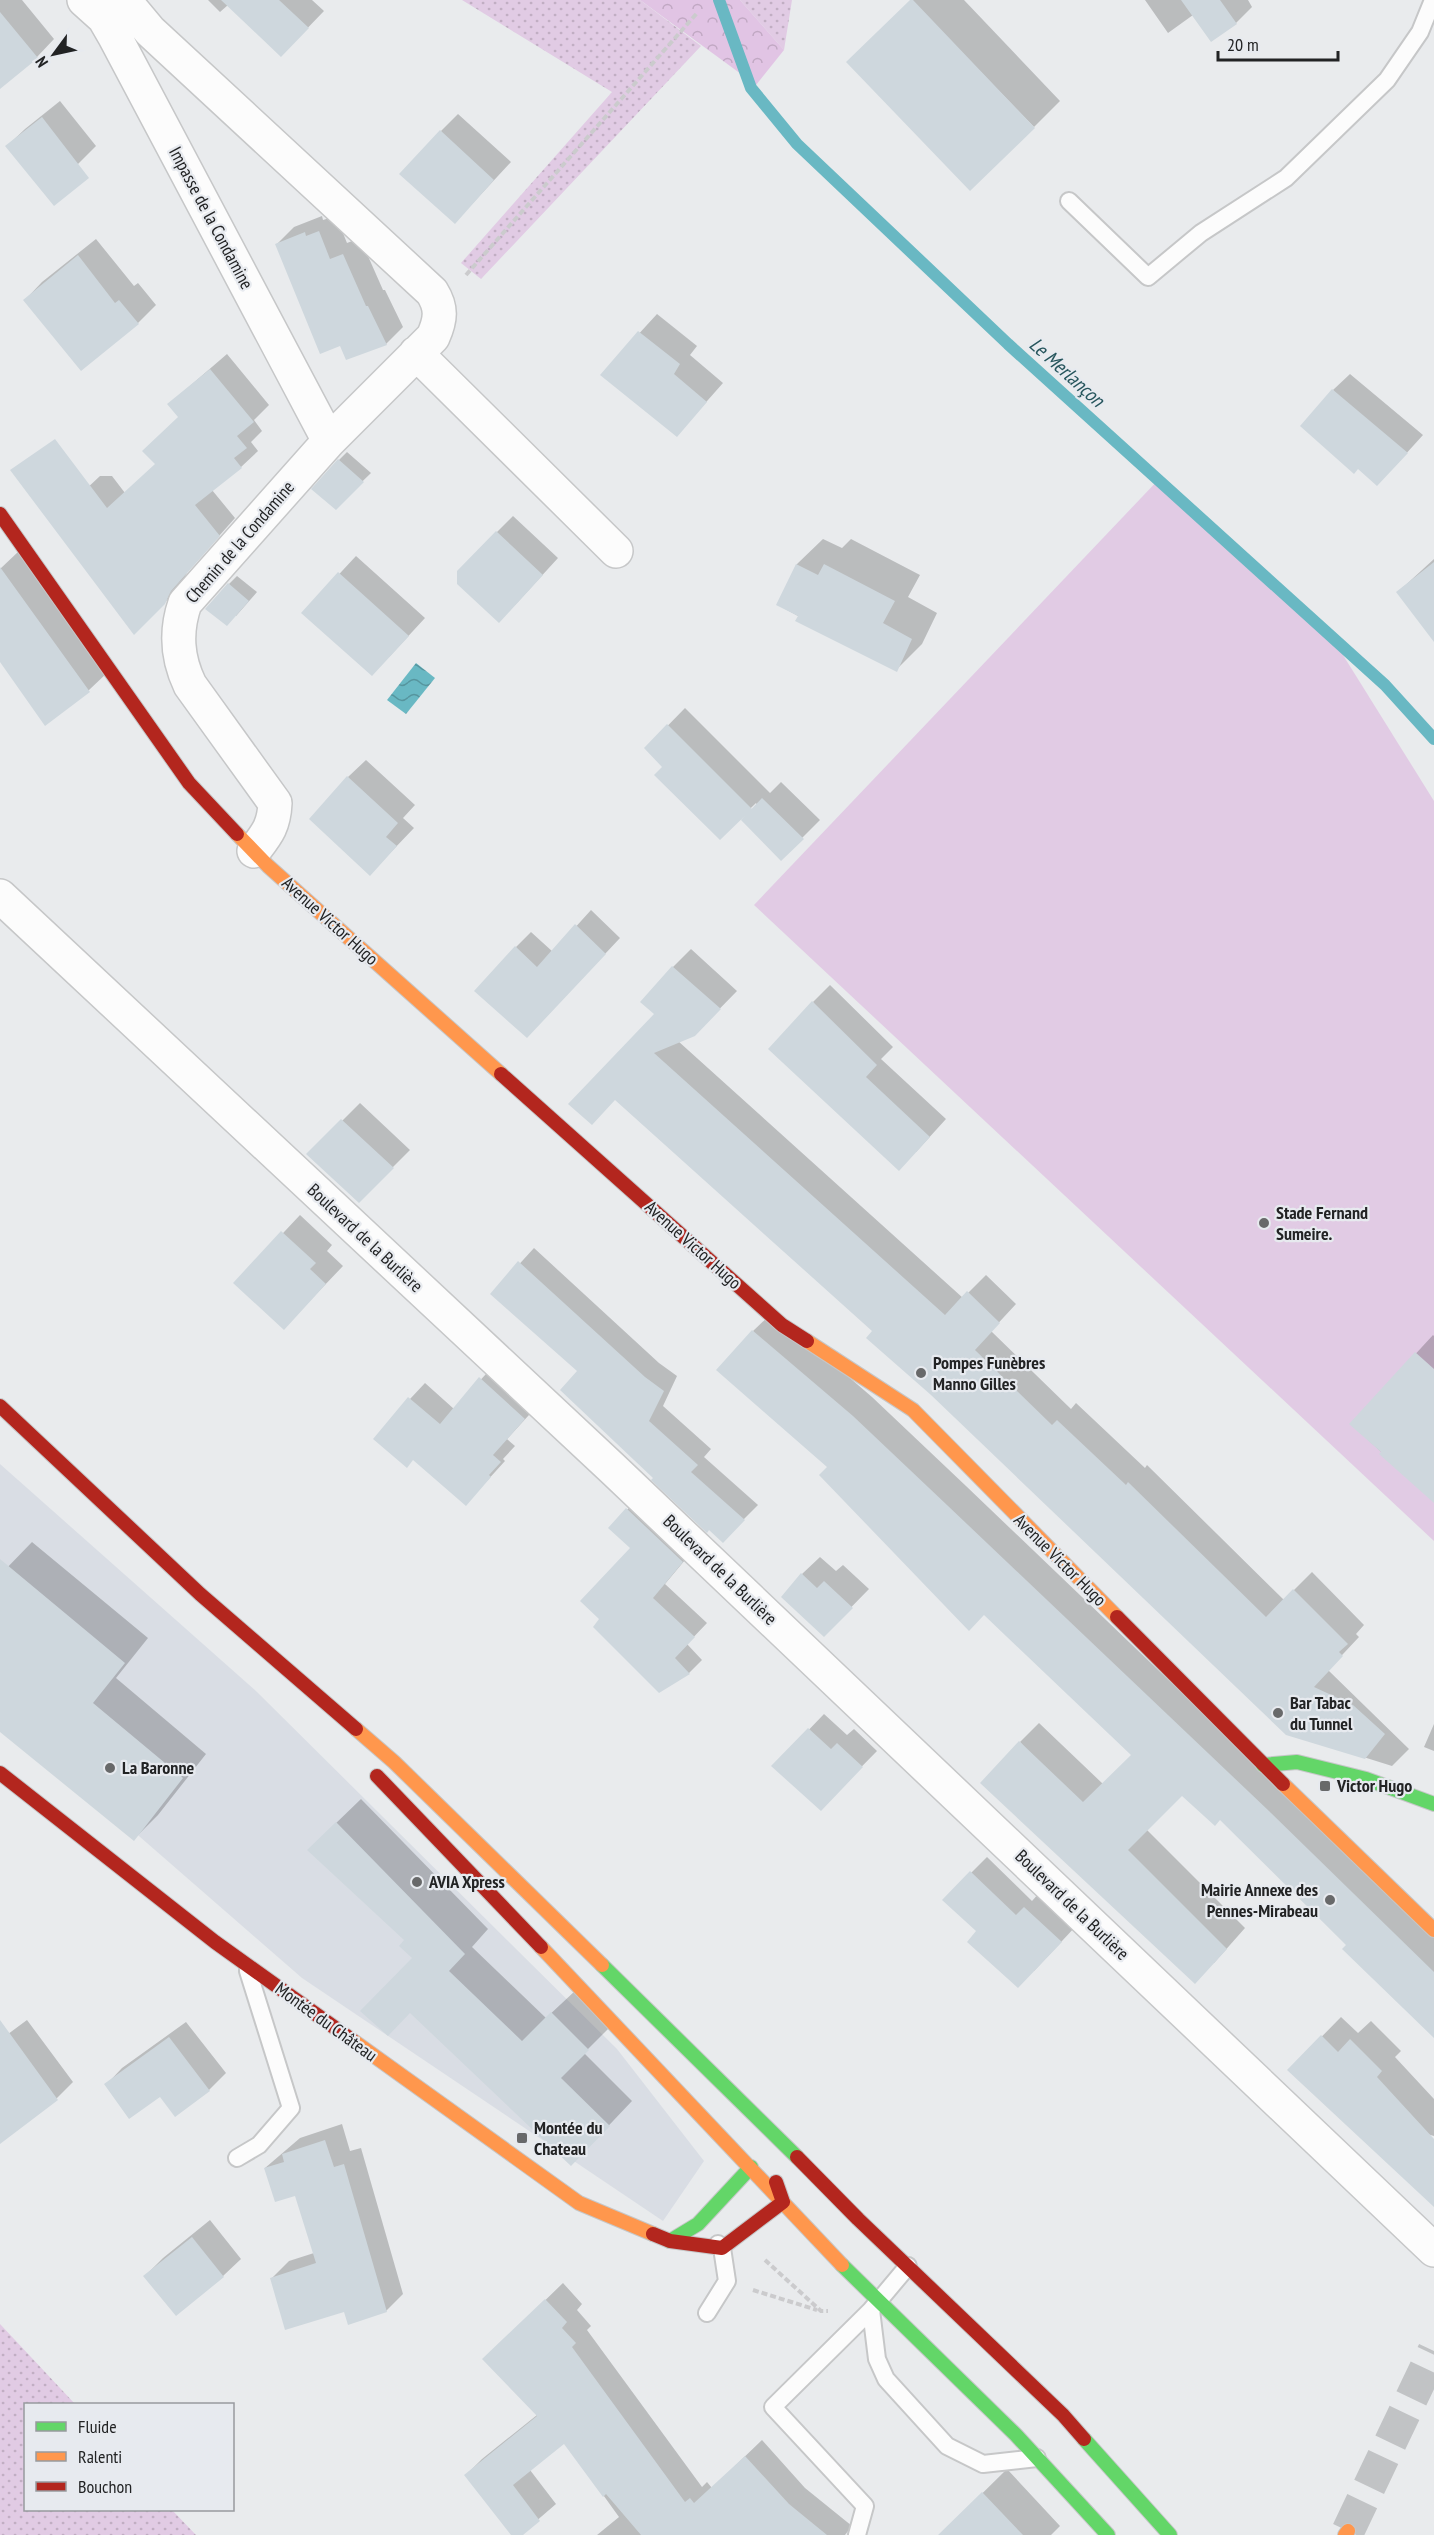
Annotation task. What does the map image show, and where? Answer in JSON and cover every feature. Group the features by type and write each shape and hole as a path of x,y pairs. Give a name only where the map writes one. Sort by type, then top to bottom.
{"street":[{"name":"Impasse de la Condamine","path":"84,0 104,18 115,37 329,441"},
{"path":"124,0 150,31 432,292 440,304"},
{"name":"Chemin de la Condamine","path":"254,851 269,831 274,819 275,803 190,685 183,670 179,651 180,617 185,603 329,441 433,337 439,322 440,304"},
{"path":"416,353 616,551"},
{"name":"Avenue Victor Hugo","path":"0,514 189,783 254,851 782,1325 857,1376 913,1410 1263,1765 1434,1930"},
{"name":"Boulevard de la Burlière","path":"0,896 613,1469 1434,2250"},
{"path":"0,1407 200,1594 394,1762 770,2129 858,2219 1063,2415 1170,2535"},
{"path":"200,1594 317,1714"},
{"path":"1263,1765 1297,1762 1366,1779 1434,1804"},
{"path":"367,1765 751,2167 875,2305 1037,2458 1108,2535"},
{"name":"Montée du Château","path":"0,1773 246,1964 579,2204 670,2241 723,2248"},
{"path":"770,2129 776,2187 783,2202"},
{"path":"751,2167 776,2187 797,2195"},
{"path":"670,2241 698,2224 751,2167"},
{"path":"723,2248 783,2202"},
{"path":"827,2207 858,2219"}],"lane":[{"path":"1069,201 1148,277 1201,233 1286,178 1387,80 1420,32 1432,0"},
{"path":"237,2158 259,2145 291,2108 246,1964"},
{"path":"698,2224 723,2248 727,2281 707,2313"},
{"path":"857,2535 865,2506 772,2407 875,2305 908,2266"},
{"path":"875,2305 877,2359 886,2379 947,2446 983,2464 1037,2458"}],"path":[{"path":"440,304 698,12"},
{"path":"764,2259 821,2311"},
{"path":"727,2281 821,2311 875,2305"}],"shaded area":[{"path":"462,0 640,0 701,46 481,279 461,263 612,92"},
{"path":"740,0 792,0 784,50"},
{"name":"Stade Fernand Sumeire.","path":"1161,477 1333,639 1434,801 1434,1541 754,905"},
{"path":"0,1464 257,1692 617,2049 704,2161 663,2221 302,1978 0,1715"},
{"path":"0,2324 74,2403 24,2403 24,2511 173,2511 196,2535 0,2535"}],"green space":[{"path":"640,0 740,0 784,50 756,85"}],"water":[{"path":"416,663 435,678 406,714 387,700"}],"building":[{"path":"221,0 279,0 309,28 281,57"},
{"path":"910,0 913,0 1035,128 970,191 846,62"},
{"path":"1181,0 1220,0 1237,24 1211,42"},
{"path":"0,12 38,58 0,89"},
{"path":"42,117 89,178 54,206 5,146"},
{"path":"440,130 494,180 455,224 399,174"},
{"path":"319,231 330,259 343,254 366,306 387,345 346,360 340,346 320,354 275,244 305,232 306,236"},
{"path":"78,255 115,303 119,300 139,324 81,371 23,300"},
{"path":"638,331 680,364 674,374 707,402 677,437 600,375"},
{"path":"210,369 254,422 237,436 247,448 234,458 242,468 195,505 220,536 171,591 165,604 134,635 10,470 55,439 107,508 155,464 142,451 178,417 167,404"},
{"path":"1332,389 1408,453 1377,486 1358,469 1354,474 1300,426"},
{"path":"338,459 364,482 336,510 311,489"},
{"path":"496,531 543,575 499,623 457,584 457,571"},
{"path":"1434,562 1434,642 1396,592"},
{"path":"796,564 818,575 824,564 895,601 883,623 912,639 897,672 795,621 798,616 776,605"},
{"path":"0,567 90,692 45,726 0,662"},
{"path":"338,572 409,636 372,676 301,613"},
{"path":"228,583 249,601 227,626 205,609"},
{"path":"667,724 752,809 720,840 654,775 662,767 644,748"},
{"path":"347,776 398,823 386,837 397,846 370,876 309,819"},
{"path":"762,798 804,839 781,861 741,820"},
{"path":"575,924 606,954 527,1038 474,991 515,946 537,967"},
{"path":"672,966 721,1009 695,1036 654,1053 945,1315 967,1291 1000,1323 975,1350 1052,1425 1057,1420 1126,1485 1128,1482 1266,1617 1293,1589 1348,1644 1339,1652 1343,1656 1314,1687 1353,1705 1385,1734 1365,1759 1286,1735 931,1395 866,1338 872,1331 615,1100 592,1125 568,1104 654,1014 640,1002"},
{"path":"812,1001 877,1065 866,1077 930,1137 899,1171 768,1049"},
{"path":"341,1119 394,1168 359,1203 306,1154"},
{"path":"281,1231 316,1263 310,1269 326,1284 284,1330 233,1283"},
{"path":"518,1261 645,1377 664,1391 649,1421 698,1465 691,1472 745,1520 723,1543 709,1530 707,1533 560,1390 577,1371 490,1294"},
{"path":"752,1330 853,1416 1269,1811 1434,1972 1434,2038 1342,1949 1346,1945 1220,1820 1215,1826 1182,1796 1128,1850 1227,1949 1195,1984 980,1783 1019,1741 1083,1802 1131,1755 984,1615 969,1631 819,1475 827,1467 716,1370"},
{"path":"1415,1352 1434,1369 1434,1503 1349,1424"},
{"path":"479,1377 525,1419 493,1455 501,1462 466,1506 413,1460 407,1468 373,1439 408,1397 440,1424"},
{"path":"626,1508 683,1562 653,1598 695,1637 675,1658 690,1674 659,1693 593,1627 599,1619 580,1601 630,1548 608,1528"},
{"path":"0,1559 125,1663 93,1703 183,1778 134,1841 0,1732"},
{"path":"801,1573 817,1588 824,1581 853,1608 824,1637 781,1597"},
{"path":"808,1728 831,1749 837,1743 863,1767 821,1811 771,1766"},
{"path":"336,1822 465,1954 449,1971 522,2041 551,2012 589,2050 561,2078 610,2126 571,2166 410,2013 388,2036 360,2011 412,1958 399,1946 404,1940 307,1850"},
{"path":"970,1871 1016,1915 1024,1907 1062,1942 1018,1988 967,1942 976,1931 942,1900"},
{"path":"0,2020 58,2100 0,2144"},
{"path":"1321,2035 1338,2052 1350,2039 1382,2071 1377,2077 1434,2139 1434,2207 1287,2070"},
{"path":"169,2037 210,2091 175,2117 160,2097 129,2119 104,2084"},
{"path":"325,2140 334,2167 344,2164 387,2312 348,2325 344,2312 285,2330 270,2278 316,2263 295,2196 275,2202 264,2168 284,2162 282,2154"},
{"path":"192,2237 224,2277 176,2316 143,2276"},
{"path":"545,2299 567,2322 562,2328 576,2343 572,2347 685,2502 690,2498 694,2503 745,2456 789,2504 827,2535 641,2535 606,2494 603,2497 564,2444 513,2485 540,2521 523,2535 511,2535 464,2475 537,2416 482,2359"},
{"path":"982,2492 1023,2535 938,2535"}],"waterway":[{"name":"Le Merlançon","path":"719,0 751,88 797,144 1008,344 1385,685 1434,739"}],"tunnel":[{"path":"1348,2531 1434,2351"}],"traffic: fast":[{"path":"1263,1765 1297,1762 1366,1779 1434,1804"},
{"path":"602,1965 797,2157"},
{"path":"670,2241 698,2224 751,2167"},
{"path":"842,2265 1016,2435 1108,2535"},
{"path":"1084,2439 1170,2535"}],"traffic: slow":[{"path":"237,834 268,866 501,1074"},
{"path":"807,1341 913,1410 1117,1617"},
{"path":"356,1729 394,1762 602,1965"},
{"path":"1283,1784 1434,1930"},
{"path":"541,1947 842,2265"},
{"path":"352,2040 579,2203 653,2234"},
{"path":"1345,2535 1348,2531"}],"traffic: jam":[{"path":"0,514 189,783 237,834"},
{"path":"501,1074 782,1325 807,1341"},
{"path":"0,1406 200,1594 356,1729"},
{"path":"1117,1617 1283,1784"},
{"path":"0,1773 215,1942 352,2040"},
{"path":"377,1776 541,1947"},
{"path":"797,2157 858,2219 1063,2415 1084,2439"},
{"path":"653,2234 670,2241 722,2248 783,2202 776,2182"}],"place":[{"name":"Stade Fernand Sumeire.","path":"1264,1223"},
{"name":"Pompes Funèbres Manno Gilles","path":"921,1373"},
{"name":"Bar Tabac du Tunnel","path":"1278,1713"},
{"name":"La Baronne","path":"110,1768"},
{"name":"Victor Hugo","path":"1325,1786"},
{"name":"AVIA Xpress","path":"417,1882"},
{"name":"Mairie Annexe des Pennes-Mirabeau","path":"1330,1900"},
{"name":"Montée du Chateau","path":"522,2138"}]}
